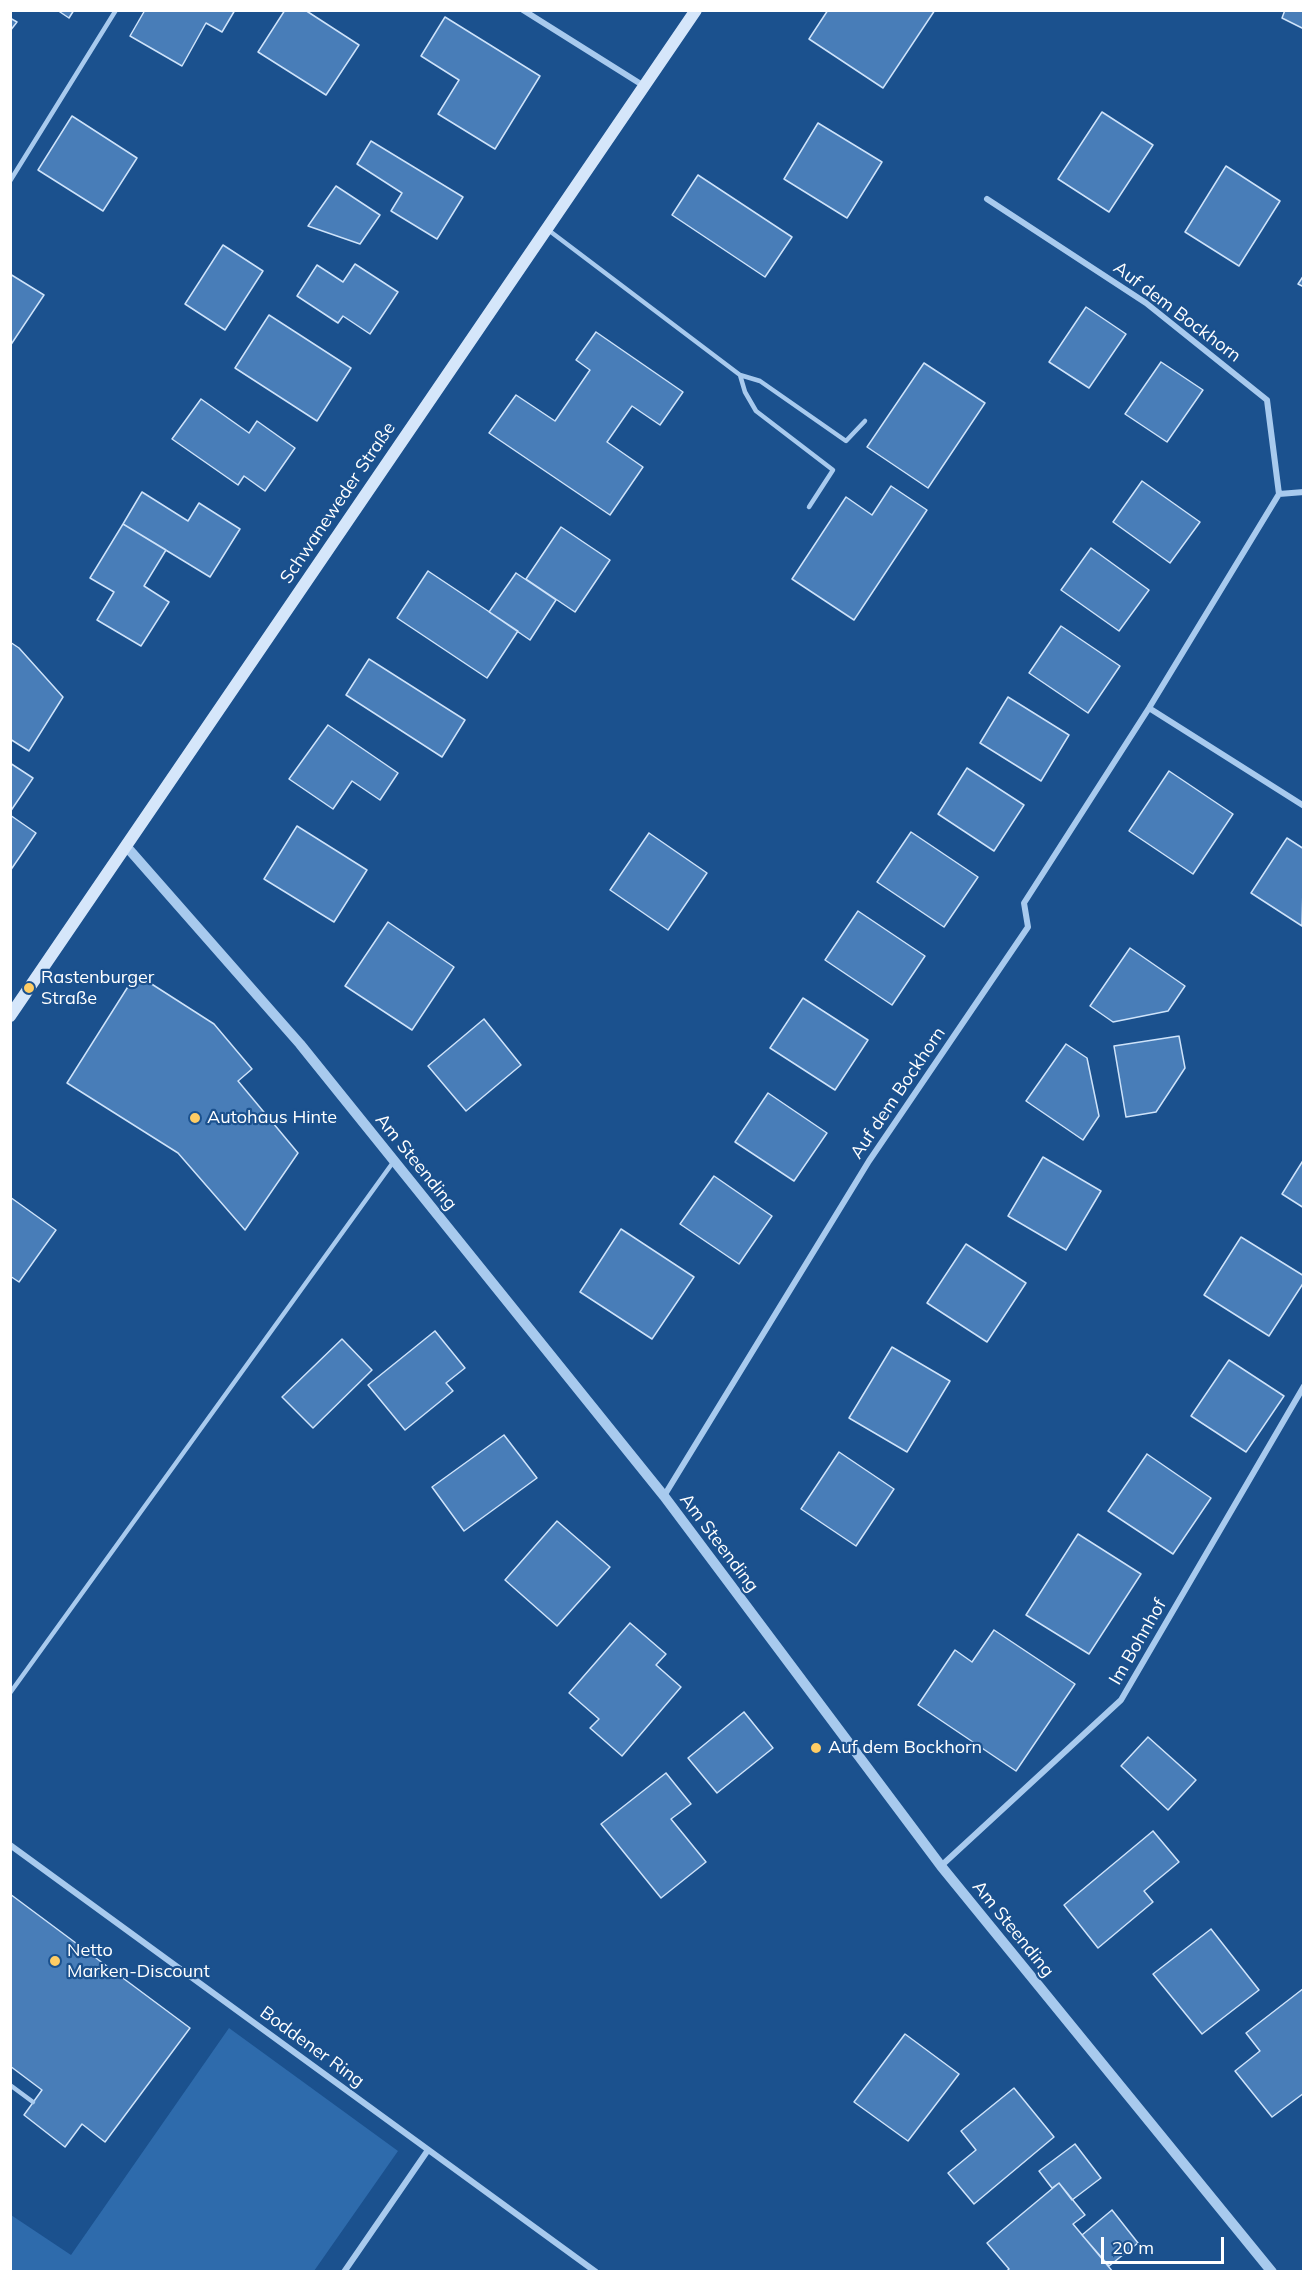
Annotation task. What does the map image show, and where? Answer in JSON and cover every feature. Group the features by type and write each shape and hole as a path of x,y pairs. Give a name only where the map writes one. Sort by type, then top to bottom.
{"main road":[{"name":"Schwaneweder Straße","path":"10,1016 696,10"}],"street":[{"path":"523,10 644,86"},
{"name":"Auf dem Bockhorn","path":"664,1496 869,1161 1028,927 1024,903 1149,708 1279,495 1267,400 1146,303 987,199"},
{"path":"1279,495 1304,492"},
{"path":"1149,708 1304,806"},
{"name":"Am Steending","path":"126,846 300,1044 664,1496 940,1866 1272,2271"},
{"name":"Im Bohnhof","path":"940,1866 1121,1700 1304,1386"},
{"name":"Boddener Ring","path":"10,1845 596,2271"},
{"path":"344,2271 428,2150"}],"lane":[{"path":"10,181 116,10"},
{"path":"547,229 740,375 760,381 846,441 865,421"},
{"path":"740,375 745,392 756,411 833,470 809,507"},
{"path":"10,1693 394,1161"},
{"path":"10,2085 33,2102"}],"shaded area":[{"path":"229,2028 398,2151 314,2271 11,2271 11,2215 71,2255"}],"building":[{"path":"57,10 74,10 69,18"},
{"path":"145,10 235,10 222,32 206,23 182,66 130,36"},
{"path":"285,10 305,10 359,45 326,95 258,52"},
{"path":"828,10 935,10 883,88 809,39"},
{"path":"1285,10 1304,10 1304,29 1282,18"},
{"path":"445,17 540,76 495,149 438,114 459,80 421,56"},
{"path":"10,18 17,22 10,31"},
{"path":"1102,112 1153,145 1109,212 1058,179"},
{"path":"72,116 137,158 103,211 38,170"},
{"path":"818,123 882,162 847,218 784,179"},
{"path":"371,141 463,197 437,239 391,211 402,193 357,164"},
{"path":"1226,166 1280,201 1239,266 1185,232"},
{"path":"698,175 792,237 765,277 672,215"},
{"path":"336,186 380,215 360,244 308,226"},
{"path":"223,245 263,271 225,330 185,304"},
{"path":"355,264 398,292 370,334 343,316 338,323 297,296 317,265 343,282"},
{"path":"10,274 44,295 10,346"},
{"path":"1304,275 1304,287 1298,284"},
{"path":"1086,307 1126,334 1089,388 1049,362"},
{"path":"269,315 351,368 317,421 235,368"},
{"path":"596,332 683,392 660,425 632,406 607,442 643,467 610,515 489,433 516,395 555,421 590,370 576,360"},
{"path":"1161,362 1203,390 1167,442 1125,414"},
{"path":"924,363 985,403 928,488 867,447"},
{"path":"201,399 249,433 257,421 295,448 265,491 244,476 238,485 172,439"},
{"path":"1142,481 1200,522 1170,563 1113,522"},
{"path":"891,486 927,510 854,620 792,579 846,497 872,515"},
{"path":"142,492 188,521 199,503 240,529 210,577 123,524"},
{"path":"123,524 166,550 144,586 169,602 141,646 97,620 114,592 90,578"},
{"path":"561,527 610,560 575,612 526,579"},
{"path":"1091,548 1149,590 1119,631 1061,590"},
{"path":"428,571 518,631 487,678 397,618"},
{"path":"516,573 556,600 530,640 489,612"},
{"path":"1061,626 1120,666 1088,713 1029,673"},
{"path":"10,642 19,648 63,697 29,751 10,739"},
{"path":"369,659 465,720 442,757 346,695"},
{"path":"1008,697 1069,735 1041,781 980,743"},
{"path":"328,725 398,773 380,800 352,781 333,809 289,779"},
{"path":"10,763 33,778 10,812"},
{"path":"967,768 1024,805 994,851 938,814"},
{"path":"1169,771 1233,814 1193,874 1129,831"},
{"path":"10,815 36,833 10,871"},
{"path":"297,826 367,870 334,922 264,879"},
{"path":"911,832 978,877 944,927 877,882"},
{"path":"649,833 707,873 668,930 610,890"},
{"path":"1287,838 1304,849 1302,926 1251,893"},
{"path":"858,911 925,956 892,1005 825,960"},
{"path":"388,922 454,967 412,1030 345,986"},
{"path":"1130,948 1185,986 1168,1011 1113,1022 1090,1006"},
{"name":"Autohaus Hinte","path":"136,974 214,1024 252,1069 238,1081 298,1153 245,1230 178,1153 67,1083"},
{"path":"803,998 868,1040 835,1090 770,1048"},
{"path":"484,1019 521,1065 466,1111 428,1066"},
{"path":"1179,1036 1185,1068 1156,1112 1126,1117 1114,1046"},
{"path":"1066,1044 1087,1058 1099,1116 1083,1140 1026,1101"},
{"path":"768,1093 827,1133 794,1181 735,1142"},
{"path":"1043,1157 1101,1191 1066,1250 1008,1216"},
{"path":"1304,1159 1304,1208 1282,1194"},
{"path":"714,1176 772,1216 739,1264 680,1224"},
{"path":"10,1197 56,1230 19,1282 10,1276"},
{"path":"621,1229 694,1277 652,1339 580,1292"},
{"path":"1241,1237 1304,1276 1304,1282 1269,1336 1204,1295"},
{"path":"966,1244 1026,1283 987,1342 927,1303"},
{"path":"435,1331 465,1368 446,1383 453,1391 405,1430 368,1385"},
{"path":"342,1339 372,1370 313,1428 282,1397"},
{"path":"892,1347 950,1381 907,1452 849,1418"},
{"path":"1229,1360 1284,1396 1246,1452 1191,1416"},
{"path":"504,1435 537,1478 464,1531 432,1487"},
{"path":"839,1452 894,1489 856,1546 801,1509"},
{"path":"1147,1454 1211,1498 1173,1554 1108,1511"},
{"path":"557,1521 610,1567 557,1626 505,1580"},
{"path":"1078,1534 1141,1574 1089,1654 1026,1615"},
{"path":"630,1623 666,1654 656,1665 681,1687 622,1756 590,1728 599,1719 569,1693"},
{"path":"994,1630 1075,1684 1016,1771 918,1705 955,1650 972,1662"},
{"path":"744,1712 773,1748 717,1793 688,1758"},
{"path":"1148,1737 1196,1780 1168,1810 1121,1766"},
{"path":"666,1773 691,1804 671,1819 706,1862 661,1898 601,1824"},
{"path":"1153,1831 1179,1862 1144,1891 1153,1902 1098,1948 1064,1905"},
{"name":"Netto Marken-Discount","path":"10,1894 190,2028 105,2142 82,2124 65,2147 24,2115 42,2090 10,2066"},
{"path":"1211,1929 1259,1990 1202,2034 1153,1974"},
{"path":"1304,1988 1304,2093 1272,2117 1235,2071 1260,2051 1246,2033"},
{"path":"905,2034 959,2074 908,2141 854,2102"},
{"path":"1014,2088 1054,2137 974,2204 948,2173 976,2150 961,2131"},
{"path":"1075,2144 1101,2178 1072,2200 1059,2183 1052,2188 1039,2171"},
{"path":"1059,2183 1085,2215 1073,2224 1113,2272 1006,2272 1009,2269 987,2243"},
{"path":"1112,2210 1138,2243 1109,2266 1082,2235"}],"place":[{"name":"Rastenburger Straße","path":"29,988"},
{"name":"Autohaus Hinte","path":"195,1118"},
{"name":"Auf dem Bockhorn","path":"816,1748"},
{"name":"Netto Marken-Discount","path":"55,1961"}]}
